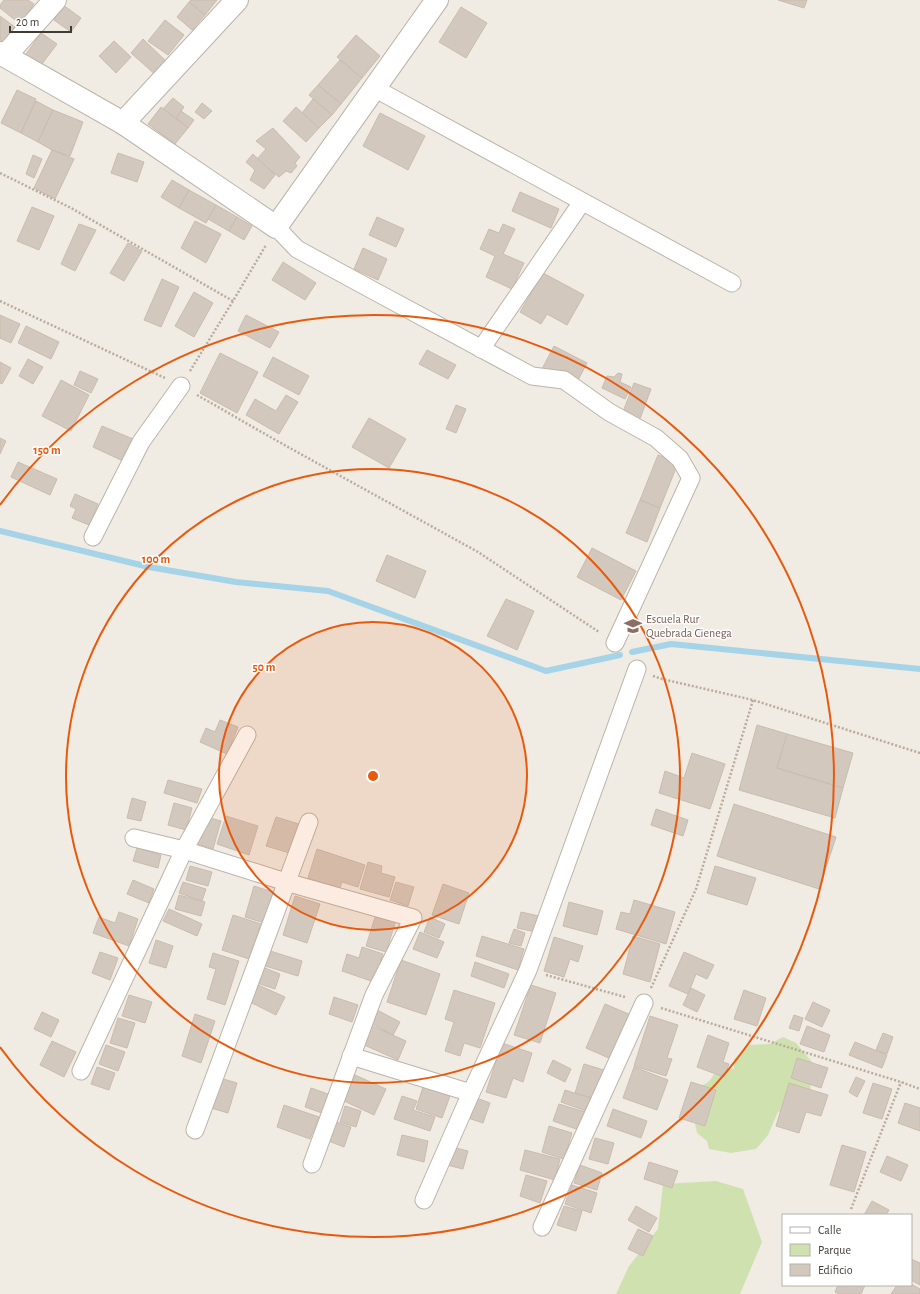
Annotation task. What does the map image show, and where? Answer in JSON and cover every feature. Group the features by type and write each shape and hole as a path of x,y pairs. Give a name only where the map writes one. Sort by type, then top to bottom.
{"street":[{"path":"55,0 2,54 123,123 276,227 297,248 532,376 564,380 609,412 656,438 680,459 691,478 615,643"},
{"path":"123,123 237,0"},
{"path":"276,227 437,0"},
{"path":"374,88 732,283"},
{"path":"481,349 582,202"},
{"path":"93,537 141,442 181,386"},
{"path":"424,1200 471,1093 528,970 637,669"},
{"path":"81,1071 184,850 247,734"},
{"path":"195,1130 309,822"},
{"path":"134,838 184,850 286,882 413,918 374,995 312,1164"},
{"path":"542,1227 644,1003"},
{"path":"351,1056 471,1093"}],"path":[{"path":"0,173 71,208 233,301"},
{"path":"181,386 276,227"},
{"path":"0,300 181,386 478,552 615,643"},
{"path":"637,669 662,679 753,700 920,753"},
{"path":"644,1003 696,889 753,700"},
{"path":"528,970 644,1003 920,1089"},
{"path":"851,1209 901,1082"}],"green space":[{"path":"783,1037 796,1043 812,1062 810,1083 812,1099 796,1108 778,1112 768,1135 756,1149 731,1153 709,1149 707,1141 697,1133 695,1123 699,1087 708,1082 719,1068 734,1069 734,1059 750,1045 770,1044"},
{"path":"716,1181 743,1189 762,1242 740,1294 616,1294 629,1266 658,1229 663,1184"}],"building":[{"path":"4,0 28,0 34,4 20,24 0,8 0,5"},
{"path":"191,0 217,0 205,15 189,2"},
{"path":"778,0 807,0 804,8"},
{"path":"189,2 205,15 192,30 177,17"},
{"path":"63,5 81,18 71,32 54,20"},
{"path":"461,7 487,23 466,58 439,42"},
{"path":"0,16 15,27 2,45 0,44"},
{"path":"165,20 184,35 168,55 148,41"},
{"path":"41,33 57,44 39,68 24,57"},
{"path":"356,35 380,56 362,78 337,57"},
{"path":"143,39 169,64 157,76 131,53"},
{"path":"114,41 131,57 116,73 99,56"},
{"path":"340,60 362,78 341,104 318,85"},
{"path":"318,85 341,104 332,115 309,95"},
{"path":"17,90 36,99 21,133 1,123"},
{"path":"173,98 184,107 176,118 163,109"},
{"path":"313,99 332,115 319,128 302,113"},
{"path":"36,101 53,110 38,142 21,133"},
{"path":"202,103 212,111 204,119 195,112"},
{"path":"161,107 188,128 175,144 148,124"},
{"path":"296,107 319,128 306,142 283,121"},
{"path":"53,110 83,122 70,156 52,150 38,142"},
{"path":"181,111 194,120 188,128 176,118"},
{"path":"380,113 425,136 408,170 363,146"},
{"path":"273,128 300,157 295,163 297,166 291,173 286,171 279,177 257,159 266,149 256,141"},
{"path":"52,150 74,159 55,199 34,188"},
{"path":"118,153 144,162 137,182 111,173"},
{"path":"253,154 275,175 264,189 250,180 255,170 246,162"},
{"path":"33,155 42,159 34,178 26,174"},
{"path":"172,180 189,190 179,208 161,197"},
{"path":"189,190 216,205 206,223 179,208"},
{"path":"520,192 559,209 551,228 512,211"},
{"path":"216,205 237,217 229,231 208,219"},
{"path":"32,207 54,216 39,250 17,241"},
{"path":"237,217 252,226 244,240 229,231"},
{"path":"377,217 404,229 396,247 369,235"},
{"path":"195,221 221,234 206,263 181,248"},
{"path":"79,224 96,230 75,271 61,264"},
{"path":"503,224 515,229 503,254 524,263 512,289 486,277 495,256 480,249 489,229 499,233"},
{"path":"128,243 142,251 124,281 110,273"},
{"path":"363,248 387,259 378,280 354,269"},
{"path":"283,262 316,283 305,300 272,280"},
{"path":"543,273 584,295 567,325 547,314 541,324 520,312"},
{"path":"162,279 179,287 161,327 144,320"},
{"path":"194,292 213,303 194,337 175,326"},
{"path":"0,315 20,324 11,343 0,338"},
{"path":"246,315 279,332 270,348 238,331"},
{"path":"26,326 59,342 51,359 18,343"},
{"path":"554,346 587,363 575,386 542,369"},
{"path":"427,350 456,365 448,379 419,364"},
{"path":"220,353 258,372 237,413 200,393"},
{"path":"273,357 309,376 299,395 263,376"},
{"path":"28,359 43,367 33,384 19,376"},
{"path":"0,362 11,368 2,384 0,383"},
{"path":"80,371 98,379 91,393 74,385"},
{"path":"618,373 622,374 620,382 631,387 625,399 602,388 607,376 614,377"},
{"path":"61,380 89,395 71,431 42,416"},
{"path":"634,383 651,389 638,424 621,417"},
{"path":"286,395 298,402 279,434 246,415 255,399 276,411"},
{"path":"456,405 466,409 456,433 446,429"},
{"path":"369,418 406,439 389,468 352,447"},
{"path":"102,426 133,439 123,461 93,447"},
{"path":"0,438 6,441 0,454"},
{"path":"658,455 678,463 660,508 640,500"},
{"path":"18,462 57,479 50,495 11,477"},
{"path":"75,494 98,504 89,525 72,518 76,509 70,506"},
{"path":"640,500 660,508 647,542 626,533"},
{"path":"592,548 636,571 621,600 577,577"},
{"path":"387,555 426,571 415,598 376,581"},
{"path":"506,599 534,611 517,650 487,636"},
{"path":"220,720 238,727 227,754 200,742 206,728 215,732"},
{"path":"757,725 787,734 777,768 843,788 835,818 739,790"},
{"path":"787,734 853,753 843,788 777,768"},
{"path":"692,753 725,764 710,809 659,793 665,771 684,778"},
{"path":"168,780 202,789 197,803 164,793"},
{"path":"132,798 146,802 141,821 127,818"},
{"path":"174,803 192,808 186,830 168,825"},
{"path":"734,804 836,837 819,889 717,856"},
{"path":"656,809 688,820 683,836 651,825"},
{"path":"203,816 221,821 213,849 195,843"},
{"path":"226,816 258,826 249,855 217,844"},
{"path":"276,817 302,825 293,854 266,846"},
{"path":"137,848 161,855 158,868 133,861"},
{"path":"317,849 365,865 358,887 342,882 340,888 308,878"},
{"path":"368,862 382,866 381,873 395,877 389,897 360,889"},
{"path":"190,866 212,872 208,886 186,880"},
{"path":"715,866 756,878 747,905 707,893"},
{"path":"133,880 154,889 149,903 127,894"},
{"path":"183,882 206,889 202,901 179,893"},
{"path":"396,882 414,887 408,906 390,900"},
{"path":"443,884 469,893 459,924 432,915"},
{"path":"254,886 273,892 264,923 245,917"},
{"path":"179,895 205,902 201,916 175,909"},
{"path":"295,896 320,904 307,943 283,935"},
{"path":"634,900 675,912 666,944 616,929 621,912 630,914"},
{"path":"569,902 603,911 597,935 563,926"},
{"path":"169,909 202,924 197,936 163,921"},
{"path":"377,911 397,917 386,952 366,946"},
{"path":"119,912 138,919 129,946 93,933 99,917 115,923"},
{"path":"521,912 539,916 536,932 517,928"},
{"path":"233,915 261,924 249,959 222,950"},
{"path":"430,917 445,924 439,938 424,932"},
{"path":"514,929 525,933 521,946 509,943"},
{"path":"420,932 444,942 437,958 413,949"},
{"path":"482,936 524,949 518,970 476,956"},
{"path":"633,936 660,944 650,982 623,974"},
{"path":"554,937 583,946 578,962 570,959 564,977 544,971"},
{"path":"156,940 173,946 166,968 149,963"},
{"path":"362,947 383,954 374,982 342,971 347,954 359,958"},
{"path":"267,950 302,961 298,976 262,965"},
{"path":"100,952 118,958 110,980 92,973"},
{"path":"684,952 714,965 707,979 696,974 688,994 669,986"},
{"path":"213,953 239,961 225,1005 207,999 216,969 209,967"},
{"path":"401,960 440,974 426,1015 387,1002"},
{"path":"475,962 509,974 504,988 471,976"},
{"path":"262,967 280,974 275,989 257,983"},
{"path":"256,984 285,997 276,1015 248,1001"},
{"path":"531,985 556,993 540,1043 514,1035"},
{"path":"691,988 705,995 697,1012 683,1005"},
{"path":"454,990 495,1003 480,1048 464,1043 460,1056 445,1051 454,1022 445,1019"},
{"path":"744,990 766,998 757,1026 734,1019"},
{"path":"129,995 152,1002 145,1023 122,1016"},
{"path":"334,997 358,1005 352,1022 329,1014"},
{"path":"813,1002 830,1010 822,1027 805,1019"},
{"path":"605,1004 631,1015 611,1059 586,1048"},
{"path":"377,1010 400,1022 393,1035 370,1023"},
{"path":"42,1012 59,1020 51,1037 34,1029"},
{"path":"195,1014 215,1021 201,1063 182,1056"},
{"path":"794,1015 803,1018 799,1031 789,1028"},
{"path":"650,1016 678,1025 667,1058 672,1059 666,1076 634,1066"},
{"path":"118,1018 135,1023 127,1048 110,1043"},
{"path":"370,1025 406,1041 398,1060 362,1044"},
{"path":"807,1026 830,1035 824,1052 800,1044"},
{"path":"883,1033 893,1037 887,1054 876,1050"},
{"path":"708,1035 729,1043 723,1062 729,1064 724,1077 697,1067"},
{"path":"52,1041 76,1052 64,1077 40,1065"},
{"path":"855,1042 887,1055 882,1068 849,1055"},
{"path":"502,1043 532,1053 523,1082 513,1078 506,1098 486,1092"},
{"path":"106,1045 125,1052 118,1071 99,1064"},
{"path":"797,1058 828,1068 821,1088 791,1078"},
{"path":"553,1060 571,1069 565,1082 547,1073"},
{"path":"584,1064 604,1070 595,1099 575,1093"},
{"path":"97,1067 115,1073 109,1090 91,1084"},
{"path":"634,1067 668,1080 657,1110 623,1098"},
{"path":"355,1075 386,1089 374,1115 344,1101"},
{"path":"856,1077 865,1081 857,1097 849,1092"},
{"path":"220,1078 237,1083 228,1113 211,1108"},
{"path":"691,1082 716,1090 705,1126 679,1118"},
{"path":"789,1083 828,1095 821,1116 806,1112 799,1133 776,1126"},
{"path":"873,1083 892,1089 882,1119 863,1113"},
{"path":"423,1087 450,1096 442,1118 416,1109"},
{"path":"311,1088 328,1094 322,1113 305,1107"},
{"path":"565,1090 590,1098 586,1111 561,1102"},
{"path":"402,1096 417,1101 413,1110 435,1117 430,1131 394,1119"},
{"path":"471,1096 490,1103 483,1123 465,1117"},
{"path":"905,1103 920,1108 920,1131 898,1123"},
{"path":"559,1104 585,1112 579,1130 553,1121"},
{"path":"284,1105 319,1117 310,1139 277,1127"},
{"path":"345,1106 361,1111 356,1127 340,1122"},
{"path":"613,1109 647,1121 641,1138 607,1126"},
{"path":"333,1121 351,1127 344,1147 326,1140"},
{"path":"549,1126 572,1133 564,1159 542,1152"},
{"path":"402,1135 428,1141 424,1162 397,1155"},
{"path":"595,1138 614,1143 608,1164 589,1159"},
{"path":"842,1145 866,1152 854,1192 830,1185"},
{"path":"452,1147 468,1151 463,1169 447,1165"},
{"path":"525,1150 560,1159 555,1180 520,1170"},
{"path":"887,1156 908,1165 901,1181 880,1172"},
{"path":"649,1162 678,1171 672,1188 644,1179"},
{"path":"580,1165 602,1173 597,1190 574,1183"},
{"path":"526,1175 547,1181 540,1203 520,1196"},
{"path":"572,1185 597,1193 591,1213 565,1204"},
{"path":"872,1201 889,1210 887,1214 865,1214"},
{"path":"564,1206 582,1211 576,1231 557,1225"},
{"path":"636,1206 657,1218 649,1232 628,1220"},
{"path":"638,1229 653,1236 643,1256 628,1249"},
{"path":"912,1259 920,1263 920,1285 912,1281"},
{"path":"912,1285 920,1289 920,1294 891,1294 896,1286 912,1286"},
{"path":"838,1286 865,1286 861,1294 839,1294 835,1292"}],"waterway":[{"path":"0,531 149,567 236,582 328,591 546,671 620,655"},
{"path":"632,652 671,644 920,669"}],"place":[{"name":"Escuela Rur Quebrada Cienega","path":"633,626"}]}
